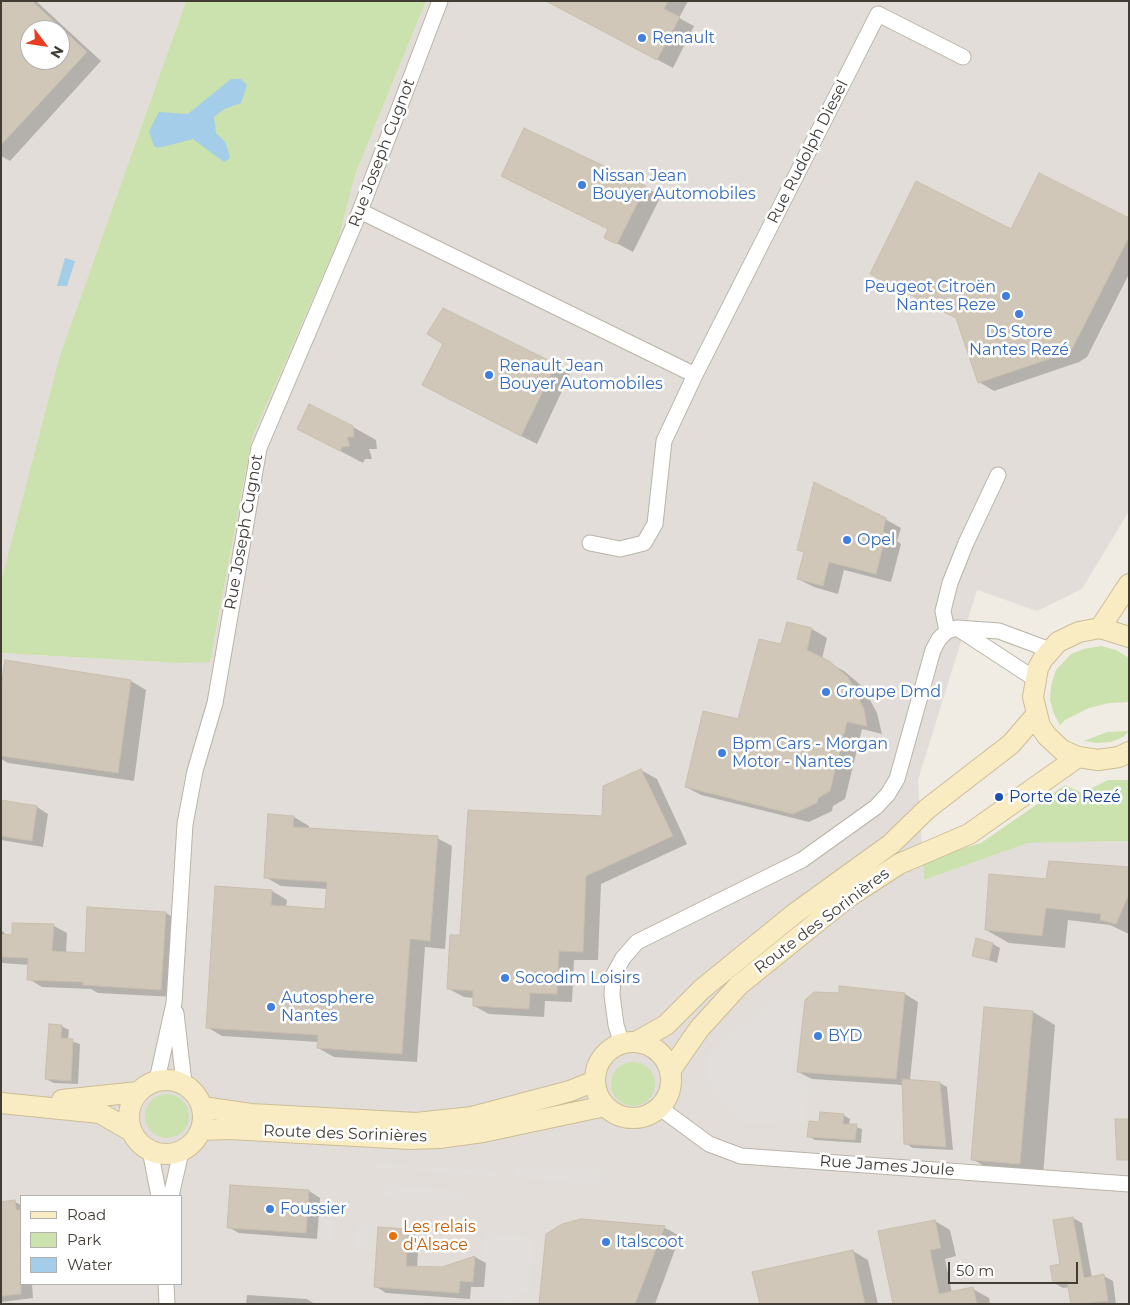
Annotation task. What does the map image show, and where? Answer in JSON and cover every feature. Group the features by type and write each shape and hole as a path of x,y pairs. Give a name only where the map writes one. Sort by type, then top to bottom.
{"main road":[{"path":"1100,628 1129,584"},
{"path":"1129,637 1100,628 1068,636 1050,650 1043,659 1034,679 1033,697 1036,716 1040,726 1055,745 1078,757 1098,760 1119,757 1129,752"},
{"name":"Route des Sorinières","path":"202,1107 244,1114 416,1124 472,1117 570,1091 595,1081 597,1067 604,1055 666,1025 702,989 794,914 891,844 927,809 1011,744 1036,716"},
{"name":"Route des Sorinières","path":"660,1108 670,1091 670,1071 699,1029 739,985 848,898 899,864 969,834 1078,757"},
{"path":"629,1043 649,1046 660,1053 670,1071"},
{"path":"166,1079 184,1083 192,1090 202,1107 204,1119 196,1139 180,1152 160,1154 142,1146 131,1131 100,1113 11,1104 138,1092 157,1080 166,1079"},
{"path":"595,1081 600,1099 612,1112 628,1118 645,1117 660,1108"},
{"path":"131,1131 129,1110 138,1092"},
{"name":"Route des Sorinières","path":"201,1130 230,1129 410,1139 429,1138 483,1132 605,1106"}],"street":[{"name":"Rue Joseph Cugnot","path":"157,1080 174,1003 185,824 195,771 215,703 253,473 259,448 360,211 440,1"},
{"name":"Rue Rudolph Diesel","path":"590,543 620,550 644,543 655,524 664,441 695,375 878,14 963,57"},
{"path":"360,211 695,375"},
{"path":"998,475 966,542 950,583 943,611 952,630 1034,679"},
{"path":"629,1043 616,1024 612,995 613,976 623,958 637,942 802,860 876,807 888,794 897,778 932,650 939,639 952,630 999,632 1050,650"},
{"name":"Rue Joseph Cugnot","path":"174,1003 184,1083"},
{"name":"Rue James Joule","path":"660,1108 709,1144 741,1156 1129,1184"},
{"path":"150,1150 159,1195"},
{"path":"171,1195 180,1152"},
{"path":"166,1285 166,1304"}],"shaded area":[{"path":"1,1 186,1 59,358 1,581"},
{"path":"426,1 1129,1 1129,511 1082,589 1037,611 977,590 918,780 924,880 1028,843 1129,841 1129,1304 1,1304 1,653 178,663 210,661 252,438 338,241 355,175"},
{"path":"779,997 802,998 792,1078 809,1080 805,1122 743,1124 705,1081 707,1052"},
{"path":"376,1163 501,1172 501,1177 376,1168"},
{"path":"516,1165 602,1170 601,1184 515,1178"},
{"path":"382,1185 464,1190 463,1203 381,1197"},
{"path":"321,1218 333,1219 332,1241 320,1240"},
{"path":"357,1221 370,1222 368,1248 355,1247"},
{"path":"484,1233 534,1237 530,1292 518,1292 517,1302 479,1299"}],"green space":[{"path":"186,1 426,1 355,175 338,241 252,438 210,662 178,663 1,653 1,581 59,358"},
{"path":"1101,646 1116,650 1129,658 1129,702 1109,703 1089,708 1065,720 1060,725 1050,700 1051,686 1056,670 1071,654"},
{"path":"1129,731 1123,737 1111,742 1097,743 1084,741 1107,732"},
{"path":"1108,780 1129,780 1129,841 1028,843 924,880 923,860 981,843 1065,785 1082,793"},
{"path":"633,1062 645,1066 651,1072 655,1084 651,1096 645,1102 633,1106 621,1102 615,1096 611,1084 615,1072 621,1066"},
{"path":"167,1094 179,1098 185,1104 189,1116 185,1128 179,1134 167,1138 155,1134 149,1128 145,1116 149,1104 155,1098"}],"water":[{"path":"231,79 241,79 247,85 241,103 224,109 214,117 216,133 226,143 230,158 224,162 193,139 158,148 154,146 149,131 159,112 188,114"},
{"path":"65,258 75,261 67,286 57,286"}],"building":[{"path":"1,1 32,1 52,20 20,20 20,70 70,70 70,36 87,52 1,145"},
{"name":"Renault","path":"546,1 668,1 664,9 680,17 657,60"},
{"name":"Nissan Jean Bouyer Automobiles","path":"524,128 646,186 617,244 604,238 608,229 501,176"},
{"name":"Peugeot Citroën Nantes Reze","path":"1039,173 1129,218 1129,237 1072,349 1064,354 978,383 956,318 870,274 916,181 1011,229"},
{"name":"Renault Jean Bouyer Automobiles","path":"443,308 556,364 521,436 422,385 443,344 427,334"},
{"path":"309,404 353,426 354,437 347,437 350,446 342,447 340,451 297,429"},
{"path":"814,482 886,518 883,531 886,534 876,574 829,562 823,586 797,579 804,552 797,550"},
{"path":"787,622 812,628 807,650 829,661 848,677 864,709 867,726 847,722 830,791 818,798 817,803 793,814 685,787 703,711 738,719 759,639 781,644"},
{"path":"5,660 131,680 118,773 1,756 1,687"},
{"path":"641,769 673,836 586,876 583,952 559,951 557,994 530,993 529,1009 473,1006 473,991 447,989 450,935 460,935 468,810 602,816 603,786"},
{"path":"1,800 37,806 32,841 1,836"},
{"path":"268,814 294,816 293,827 438,836 430,941 410,939 402,1054 317,1048 318,1035 206,1028 215,886 272,890 271,905 325,909 327,882 264,878"},
{"path":"1049,861 1129,867 1129,894 1116,924 1100,920 1101,914 1046,908 1042,936 985,930 989,874 1046,879"},
{"path":"87,907 166,912 161,990 83,985 83,982 27,980 28,958 1,957 1,934 12,935 12,923 54,924 52,951 85,953"},
{"path":"976,938 993,943 989,960 972,956"},
{"path":"839,986 905,993 896,1079 797,1072 805,1000 814,992 839,993"},
{"path":"984,1007 1033,1011 1020,1164 971,1160"},
{"path":"49,1024 62,1025 61,1038 73,1039 71,1081 45,1079"},
{"path":"902,1079 940,1082 946,1147 904,1144"},
{"path":"820,1112 844,1114 843,1124 857,1124 855,1140 807,1137 809,1121 819,1122"},
{"path":"1115,1119 1129,1119 1129,1160 1117,1160"},
{"path":"230,1185 309,1190 306,1233 227,1228"},
{"path":"15,1200 16,1210 20,1210 21,1294 1,1296 1,1202"},
{"path":"1073,1217 1084,1278 1104,1274 1108,1301 1071,1304 1067,1281 1053,1283 1050,1266 1060,1264 1053,1220"},
{"path":"581,1219 665,1226 635,1304 539,1304 546,1234 562,1224"},
{"path":"935,1220 941,1248 930,1250 939,1294 973,1287 977,1304 893,1304 878,1231"},
{"path":"378,1227 408,1229 406,1266 442,1267 475,1256 473,1282 460,1281 459,1293 374,1287"},
{"path":"853,1250 865,1304 760,1304 752,1272"}],"place":[{"name":"Renault","path":"642,38"},
{"name":"Nissan Jean Bouyer Automobiles","path":"582,185"},
{"name":"Peugeot Citroën Nantes Reze","path":"1006,296"},
{"name":"Ds Store Nantes Rezé","path":"1019,314"},
{"name":"Renault Jean Bouyer Automobiles","path":"489,375"},
{"name":"Opel","path":"847,540"},
{"name":"Groupe Dmd","path":"826,692"},
{"name":"Bpm Cars - Morgan Motor - Nantes","path":"722,753"},
{"name":"Porte de Rezé","path":"999,797"},
{"name":"Socodim Loisirs","path":"505,978"},
{"name":"Autosphere Nantes","path":"271,1007"},
{"name":"BYD","path":"818,1036"},
{"name":"Foussier","path":"270,1209"},
{"name":"Les relais d'Alsace","path":"393,1236"},
{"name":"Italscoot","path":"606,1242"}]}
